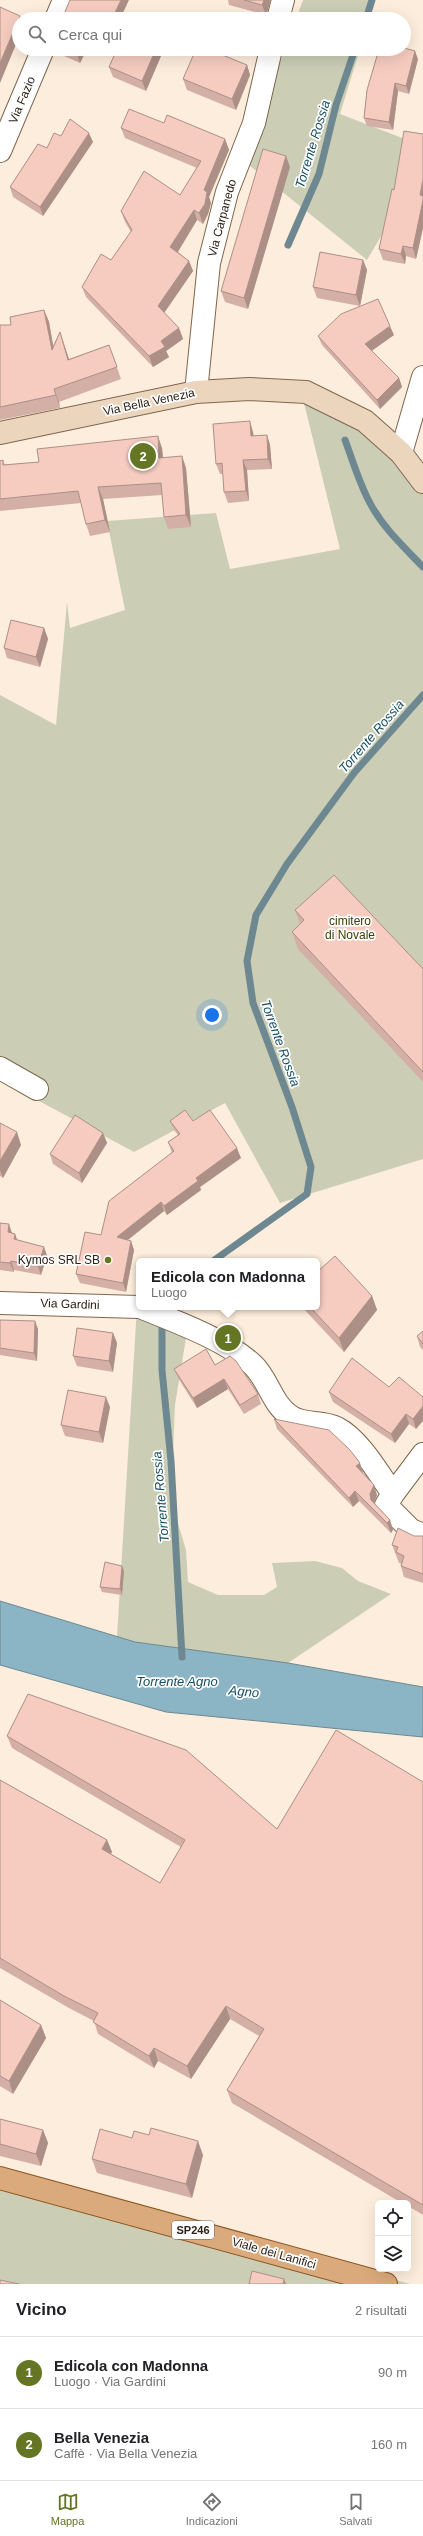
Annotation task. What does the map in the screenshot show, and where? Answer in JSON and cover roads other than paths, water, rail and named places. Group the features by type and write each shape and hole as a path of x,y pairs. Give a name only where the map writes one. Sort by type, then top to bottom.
{"main road":[{"name":"Via Bella Venezia","path":"0,433 196,392 249,389 306,392 365,421 401,453 423,482"},
{"name":"Viale dei Lanifici","path":"0,2178 386,2284"}],"street":[{"path":"59,12 64,0"},
{"path":"280,12 283,0"},
{"name":"Via Fazio","path":"0,151 40,56"},
{"name":"Via Carpanedo","path":"196,392 210,263 227,192 254,123 269,56"},
{"path":"401,453 423,377"},
{"path":"0,1068 37,1089"},
{"name":"Via Gardini","path":"0,1302 136,1307"},
{"name":"Via Gardini","path":"147,1310 182,1324 240,1354 254,1366 271,1395 288,1415 298,1421 336,1427 364,1452 393,1494"},
{"path":"423,1454 386,1505 411,1530 423,1535"}],"water":[{"name":"Torrente Agno","path":"0,1601 135,1642 288,1663 423,1687 423,1737 166,1712 0,1665"}],"waterway":[{"name":"Torrente Rossia","path":"368,12 372,0"},
{"name":"Torrente Rossia","path":"288,245 319,174 336,105 353,56"},
{"name":"Torrente Rossia","path":"345,440 356,472 375,512 394,537 423,567"},
{"name":"Torrente Rossia","path":"217,1258 307,1194 311,1167 292,1107 253,1003 247,961 256,915 287,864 354,773 423,695"},
{"name":"Torrente Rossia","path":"162,1319 162,1370 171,1461 182,1657"}],"place":[{"name":"Bella Venezia","path":"143,456"},
{"name":"Kymos SRL SB","path":"108,1260"},
{"name":"Edicola con Madonna","path":"228,1338"}],"park label":[{"name":"cimitero di Novale","path":"350,928"}],"water label":[{"name":"Agno","path":"244,1691"}]}
